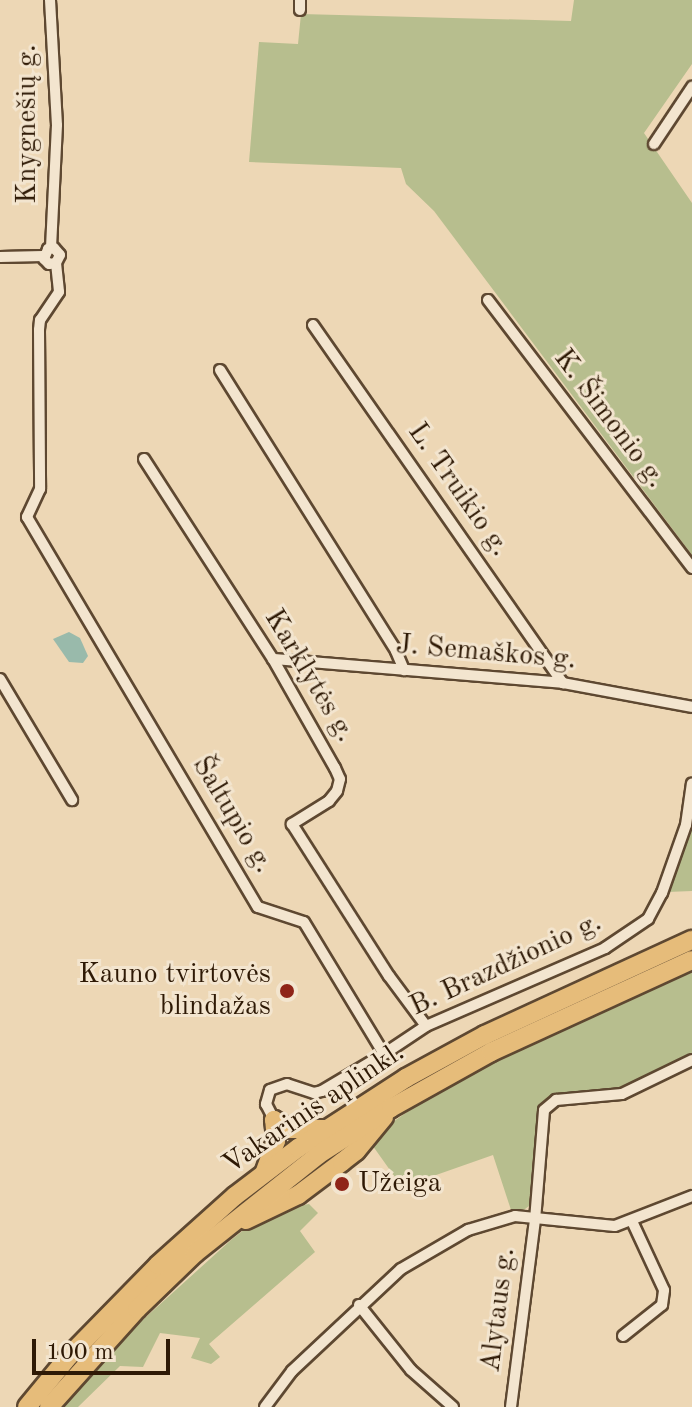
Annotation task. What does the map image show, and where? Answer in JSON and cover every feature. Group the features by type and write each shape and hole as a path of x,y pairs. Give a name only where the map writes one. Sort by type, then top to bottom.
{"highway":[{"name":"Vakarinis aplinkl.","path":"27,1407 123,1298 263,1175 326,1129 406,1078 485,1035 692,940"},
{"name":"Vakarinis aplinkl.","path":"49,1407 137,1309 219,1233 298,1195 356,1151 391,1108 505,1045 692,960"},
{"path":"274,1120 289,1129 326,1129"},
{"path":"263,1175 276,1141 274,1120"}],"street":[{"name":"Knygnešių g.","path":"27,517 40,489 40,320 59,292 56,263 60,255 47,252 57,125 50,0"},
{"path":"654,144 692,87"},
{"path":"0,257 47,252"},
{"name":"K. Šimonio g.","path":"488,300 692,568"},
{"name":"L. Truikio g.","path":"313,325 563,683"},
{"path":"220,370 396,651 404,670"},
{"name":"Karklytės g.","path":"144,459 273,659 340,779 329,801 292,824 389,976 426,1026"},
{"name":"Šaltupio g.","path":"27,517 258,907 304,922 384,1054"},
{"name":"J. Semaškos g.","path":"273,659 563,683 692,707"},
{"path":"0,679 72,800"},
{"name":"B. Brazdžionio g.","path":"384,1054 426,1026 605,948 648,919 662,893 686,825 692,783"},
{"path":"274,1120 266,1104 270,1090 287,1084 314,1093 322,1091 384,1054"},
{"name":"Alytaus g.","path":"511,1407 535,1220 544,1110 556,1100 622,1094 692,1060"},
{"path":"265,1407 292,1371 359,1305 401,1269 468,1230 515,1216 601,1227 632,1221 692,1196"},
{"path":"623,1336 662,1305 664,1290 632,1221"},
{"path":"359,1305 411,1370 453,1407"}],"green space":[{"path":"574,0 692,0 692,64 644,133 692,203 692,555 434,211 406,184 401,168 249,162 259,42 298,44 301,14 571,21"},
{"path":"692,822 692,891 667,892 682,856"},
{"path":"692,971 692,1057 621,1090 600,1094 562,1093 544,1101 537,1113 529,1206 525,1209 512,1213 493,1155 402,1187 370,1142 374,1135 423,1101 494,1061"},
{"path":"309,1204 318,1213 300,1231 315,1252 209,1344 220,1357 211,1364 191,1358 200,1338 160,1333 143,1367 120,1366 78,1407 62,1407 136,1326 231,1240 259,1218 280,1209"}],"shaded area":[{"path":"69,632 80,638 88,656 83,663 69,662 53,639"}],"place":[{"name":"Kauno tvirtovės blindažas","path":"287,991"},
{"name":"Užeiga","path":"342,1184"}]}
